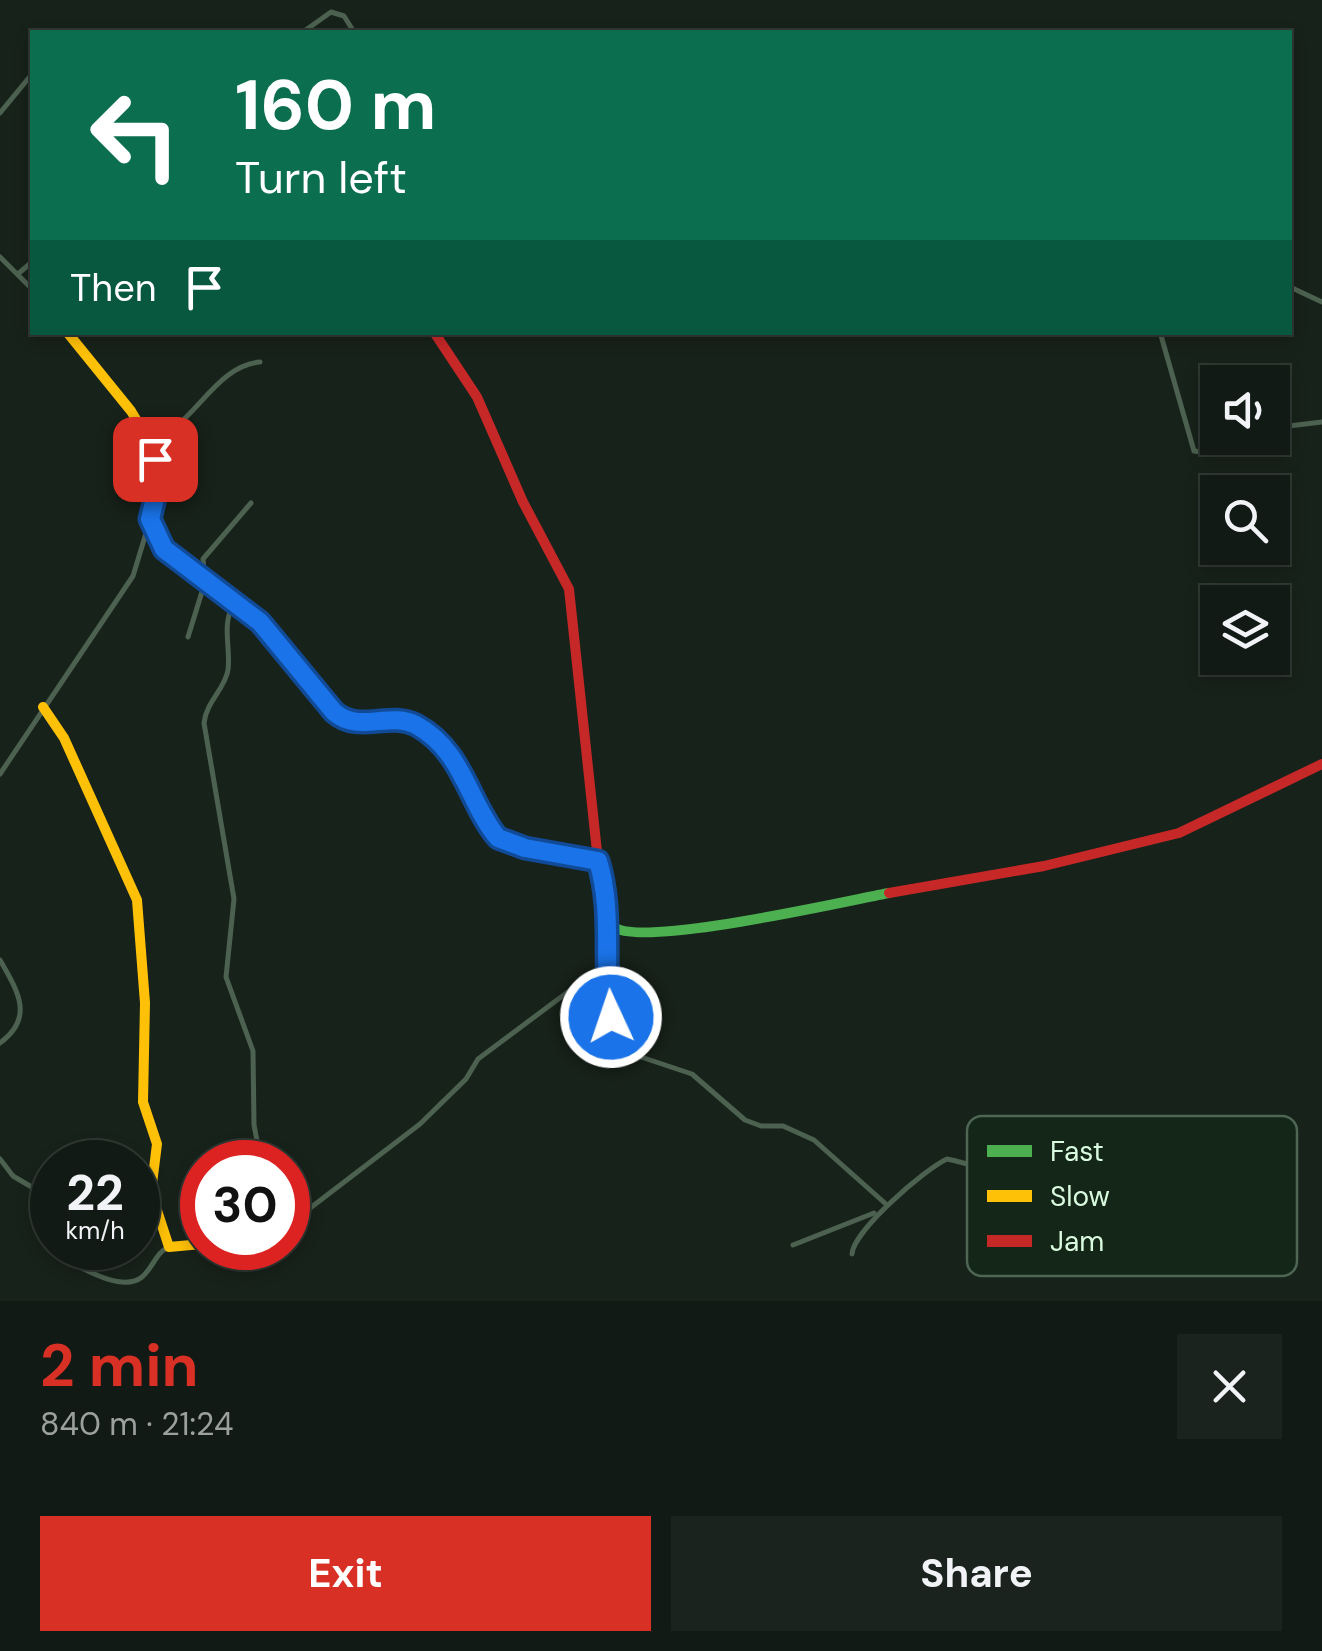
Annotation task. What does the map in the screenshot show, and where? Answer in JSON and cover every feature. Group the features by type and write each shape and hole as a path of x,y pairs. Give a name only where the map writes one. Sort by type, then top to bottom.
{"street":[{"path":"306,30 330,12 344,16 353,30"},
{"path":"0,114 30,76"},
{"path":"0,257 30,287"},
{"path":"19,273 30,264"},
{"path":"1292,288 1322,302"},
{"path":"0,774 134,576 158,480 150,442 130,410 69,335"},
{"path":"438,335 477,396 524,502 569,588 598,861 610,924 611,1017 629,1053 692,1074 745,1120 761,1126 783,1126 814,1140 888,1205"},
{"path":"1161,335 1194,452 1200,452"},
{"path":"150,442 179,428 238,370 260,362"},
{"path":"1290,426 1322,422"},
{"path":"188,638 204,582 206,554 251,503"},
{"path":"150,519 164,549 260,622 342,718 360,723 400,720 428,733 471,784 498,838 525,848 598,861"},
{"path":"234,604 227,622 227,674 208,704 204,723 234,899 226,977 253,1051 257,1140"},
{"path":"43,707 64,738 96,817 128,872 137,900 145,1003 142,1102 157,1144 151,1192 168,1248"},
{"path":"610,924 634,932 688,929 1044,866 1190,830 1267,787 1322,764"},
{"path":"0,960 15,990 21,1020 16,1032 0,1043"},
{"path":"310,1208 420,1124 466,1080 478,1059 609,961"},
{"path":"0,1158 13,1176 30,1186"},
{"path":"793,1245 876,1212 947,1159 967,1163"},
{"path":"852,1254 852,1246 876,1212"},
{"path":"160,1250 180,1247"},
{"path":"92,1270 124,1283 140,1279 146,1270"}],"traffic: fast":[{"path":"545,852 598,861 605,914 614,927 632,932 702,928 889,893"}],"traffic: slow":[{"path":"69,335 131,411 150,442 158,480 150,519 164,549 261,623 341,718 402,720 426,730 452,756 498,838 545,852"},
{"path":"43,707 64,738 137,900 145,1003 143,1102 157,1144 151,1192 169,1247 180,1246"}],"traffic: jam":[{"path":"436,335 477,397 523,502 569,589 598,861"},
{"path":"889,893 1044,866 1179,833 1322,764"}],"route":[{"path":"155,459 158,486 150,519 164,549 260,622 334,712 350,722 400,720 420,727 436,740 471,784 498,838 525,848 598,861 610,924 607,994 611,1017"}]}
